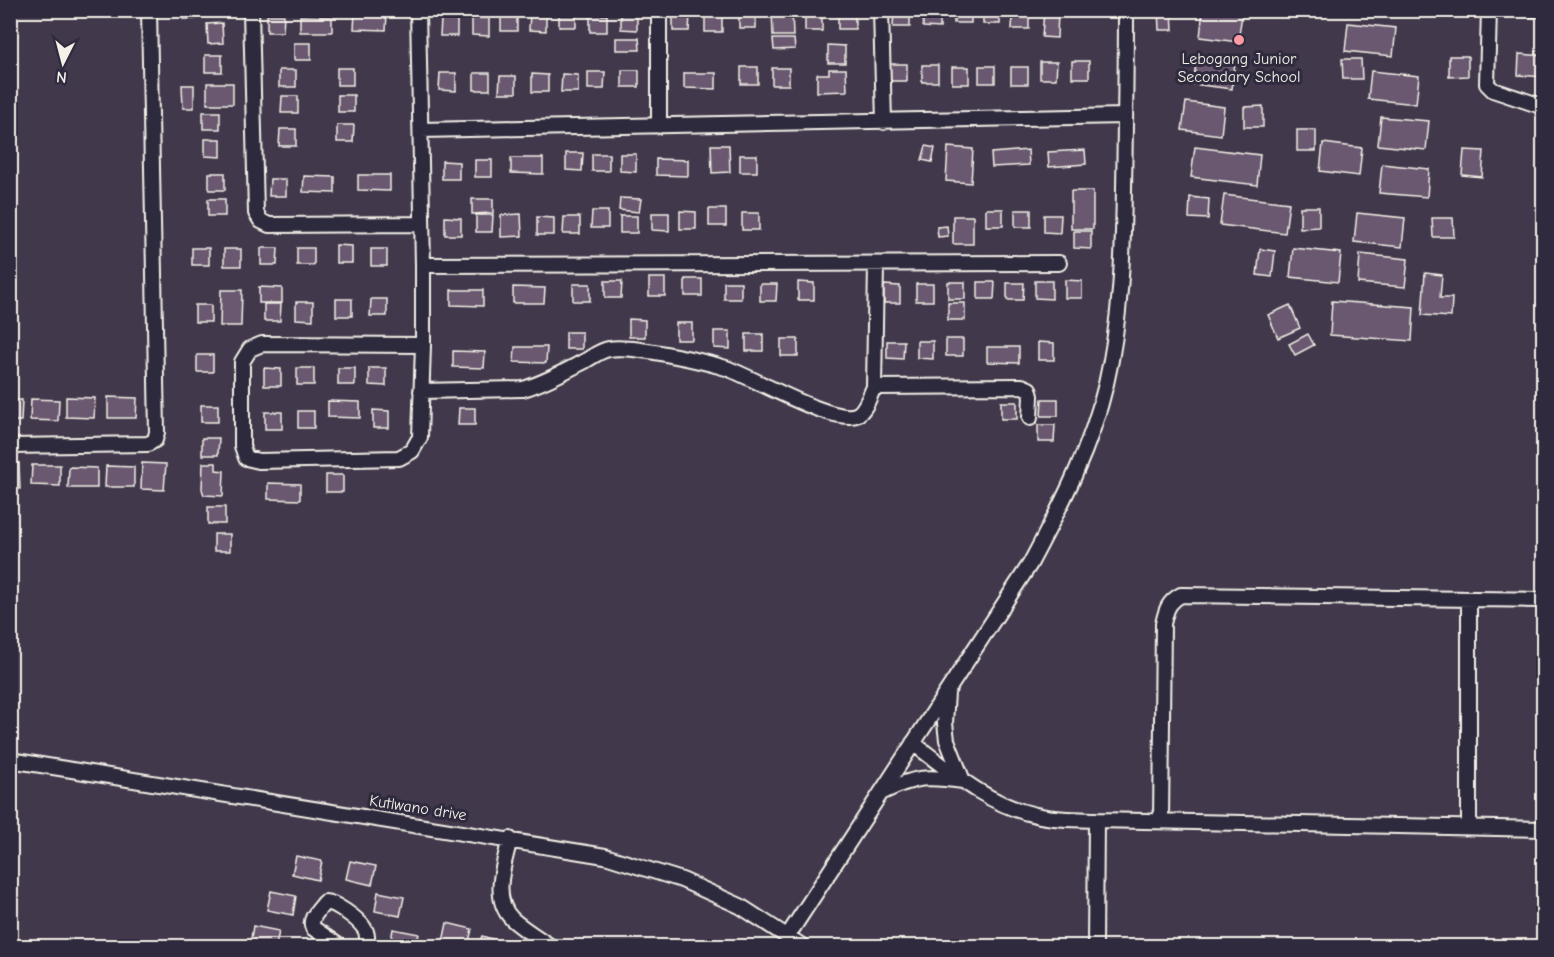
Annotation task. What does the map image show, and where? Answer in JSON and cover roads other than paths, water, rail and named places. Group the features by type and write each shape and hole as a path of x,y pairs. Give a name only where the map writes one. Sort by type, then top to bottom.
{"street":[{"path":"10,446 148,444 155,440 157,432 149,10"},
{"path":"250,10 256,213 261,221 269,225 422,224"},
{"path":"418,10 423,266 423,345 420,437 412,451 399,458 259,461 246,458 242,446 243,362 250,349 262,344 423,345"},
{"path":"659,10 659,126"},
{"path":"881,10 884,122"},
{"path":"787,937 1030,564 1087,446 1106,384 1116,328 1123,259 1126,10"},
{"path":"1489,10 1487,84 1493,90 1544,107"},
{"path":"421,130 1125,116"},
{"path":"423,266 1059,263"},
{"path":"421,391 523,389 538,385 608,349 635,349 725,368 799,402 844,416 857,414 863,408 874,387 876,265"},
{"path":"874,387 1022,386 1029,389 1031,396 1030,418"},
{"path":"1161,821 1163,624 1167,608 1173,599 1181,595 1544,600"},
{"path":"1468,827 1469,599"},
{"path":"947,692 945,723 947,740 963,781"},
{"path":"913,743 980,793 1036,816 1096,820 1544,829"},
{"name":"Kutlwano drive","path":"10,760 605,856 682,880 740,906 802,946"},
{"path":"881,793 907,780 930,777 963,781"},
{"path":"1095,946 1096,820"},
{"path":"510,839 500,877 502,903 512,918 550,946"},
{"path":"339,946 313,928 311,924 312,919 325,902 336,905 365,928 367,946"}],"place":[{"name":"Lebogang Junior Secondary School","path":"1239,40"}]}
